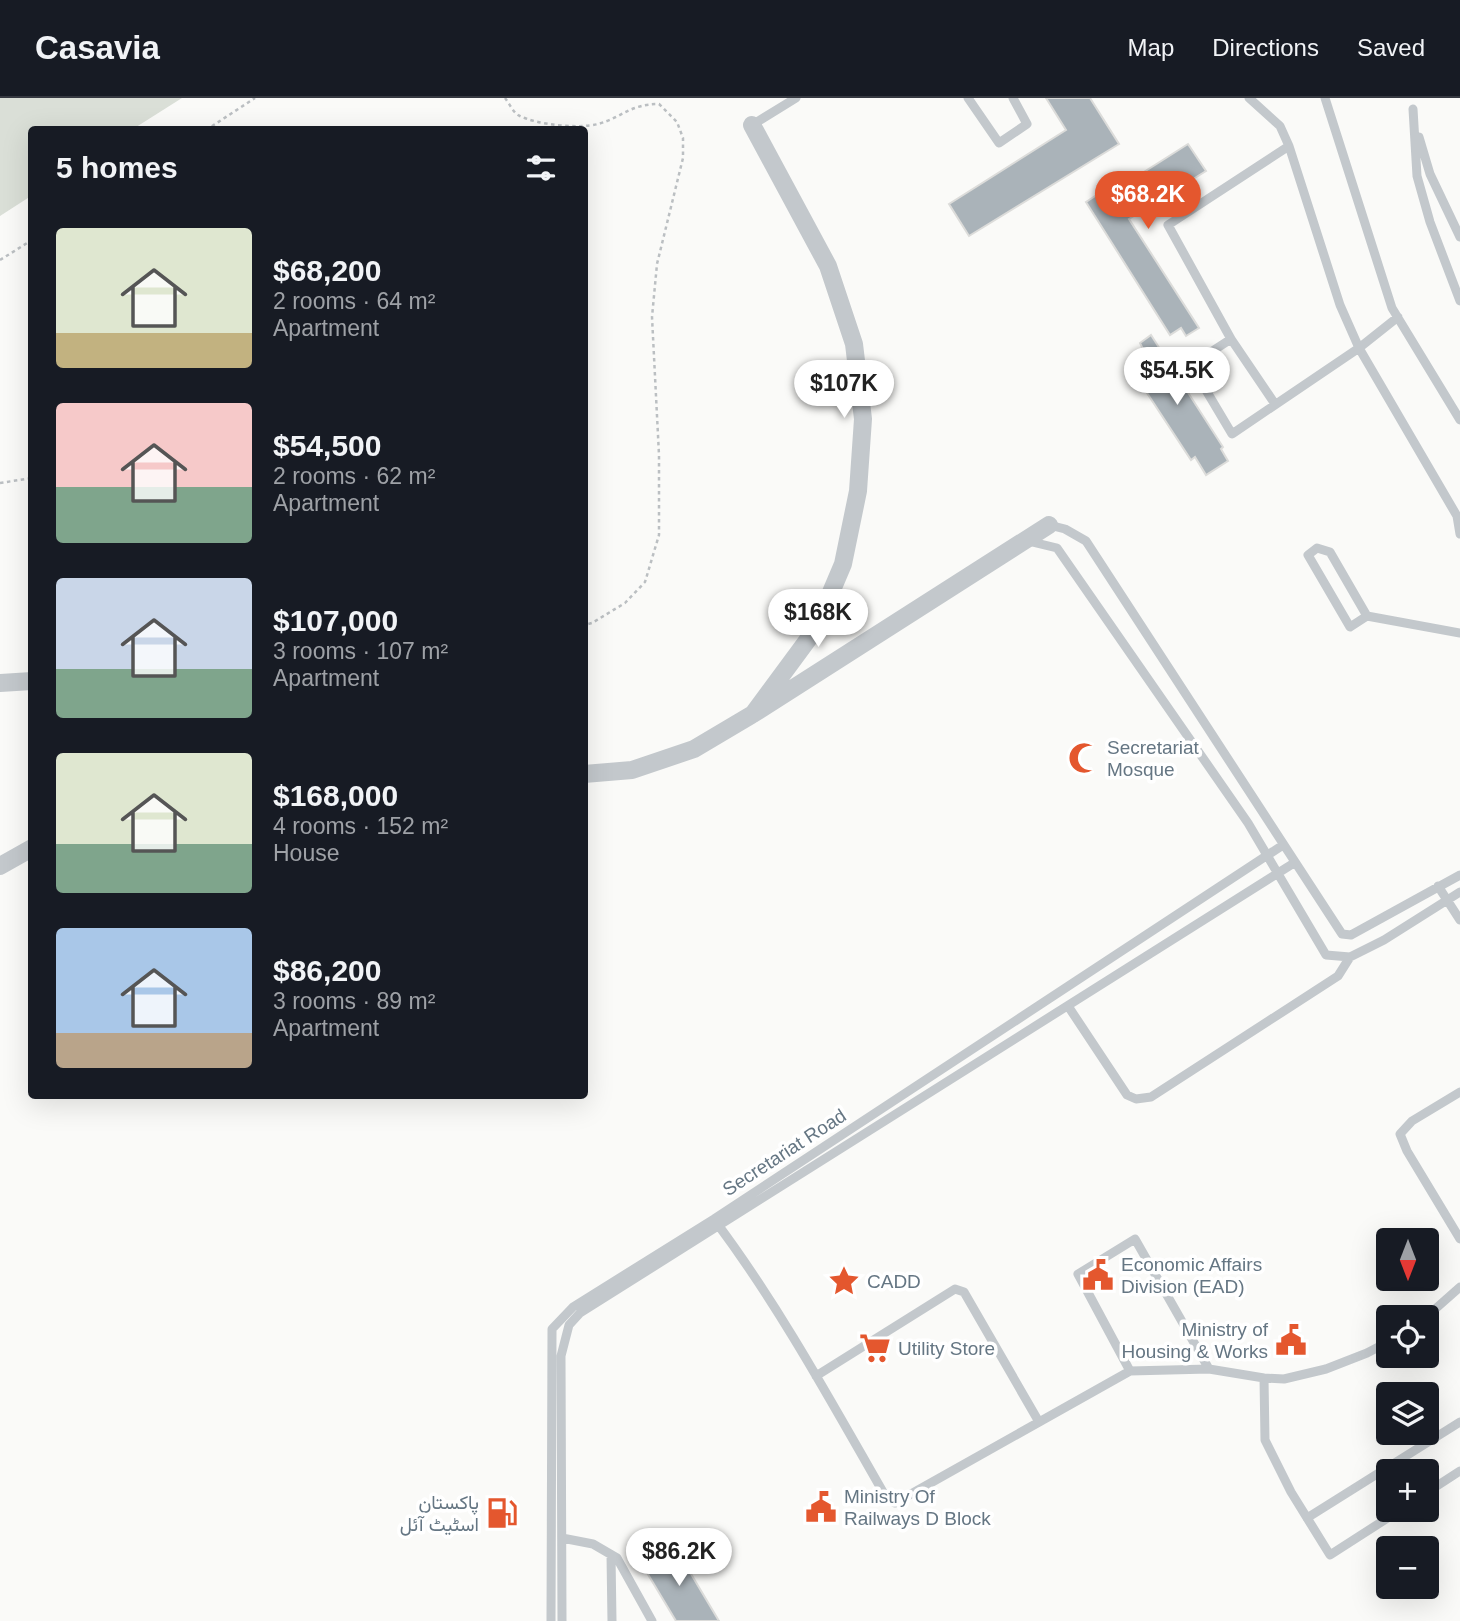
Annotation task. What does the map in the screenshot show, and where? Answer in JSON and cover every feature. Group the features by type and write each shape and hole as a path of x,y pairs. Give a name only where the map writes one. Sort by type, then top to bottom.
{"street":[{"path":"752,125 828,266 854,344 863,419 858,491 843,564 815,630 753,714"},
{"path":"588,774 632,769 694,749 1049,525"},
{"path":"0,683 28,681"},
{"path":"0,866 28,850"}],"lane":[{"path":"752,125 796,98"},
{"path":"968,98 999,143 1027,124 1013,98"},
{"path":"1249,98 1280,126 1289,146 1339,305 1359,348 1457,516 1460,534"},
{"path":"1325,98 1392,308 1460,420"},
{"path":"1413,108 1417,176 1430,222 1460,302"},
{"path":"1414,122 1430,174 1460,237"},
{"path":"1275,404 1231,339 1168,225 1289,146"},
{"path":"1231,339 1191,365 1232,434 1359,348 1398,317"},
{"path":"1049,525 1065,529 1087,541 1342,934 1351,935 1460,875"},
{"path":"1024,540 1057,548 1248,822 1326,955 1350,957"},
{"path":"1367,617 1330,552 1317,548 1308,555 1350,626 1367,617 1460,633"},
{"name":"Secretariat Road","path":"562,1621 561,1356 569,1325 580,1313 1283,845"},
{"name":"Secretariat Road","path":"551,1621 552,1329 573,1307 717,1222 1068,1006 1294,863"},
{"path":"1438,887 1460,920"},
{"path":"1068,1006 1127,1095 1136,1099 1151,1097 1338,976 1350,957 1384,940 1460,892"},
{"path":"1460,1092 1412,1121 1401,1135 1407,1151 1460,1239"},
{"path":"717,1222 816,1376 887,1499 895,1503 1130,1371 1209,1369 1284,1379 1326,1369 1376,1348"},
{"path":"1130,1371 1078,1274 1135,1238 1209,1369"},
{"path":"1439,1306 1460,1287"},
{"path":"816,1376 955,1289 964,1292 1039,1422"},
{"path":"1264,1378 1265,1440 1291,1492 1330,1555 1381,1522"},
{"path":"1307,1518 1460,1422"},
{"path":"1439,1485 1460,1471"},
{"path":"562,1538 593,1544 617,1558 652,1621"},
{"path":"611,1555 612,1621"}],"path":[{"path":"212,126 256,98"},
{"path":"505,98 516,115 540,122 570,126"},
{"path":"585,126 600,124 641,104 659,104 677,122 683,138 683,158 657,264 652,317 659,455 659,535 645,582 625,603 588,624"},
{"path":"0,260 28,242"},
{"path":"0,483 28,479"}],"shaded area":[{"path":"0,98 182,98 138,126 28,126 28,198 0,216"}],"building":[{"path":"1046,98 1090,98 1119,144 969,236 949,204 1066,130"},
{"path":"1188,144 1206,171 1129,219 1199,328 1186,336 1181,328 1170,335 1086,202 1106,189 1109,194"},
{"path":"1151,335 1223,447 1221,449 1228,461 1206,475 1195,457 1191,460 1128,364 1141,356 1138,352 1143,349 1140,343"},
{"path":"675,1547 719,1621 676,1621 643,1566"}],"place":[{"name":"Secretariat Mosque","path":"1084,758"},
{"name":"Economic Affairs Division (EAD)","path":"1098,1275"},
{"name":"CADD","path":"844,1281"},
{"name":"Ministry of Housing & Works","path":"1291,1340"},
{"name":"Utility Store","path":"875,1348"},
{"name":"Ministry Of Railways D Block","path":"821,1507"},
{"name":"پاکستان اسٹیٹ آئل","path":"502,1513"}]}
